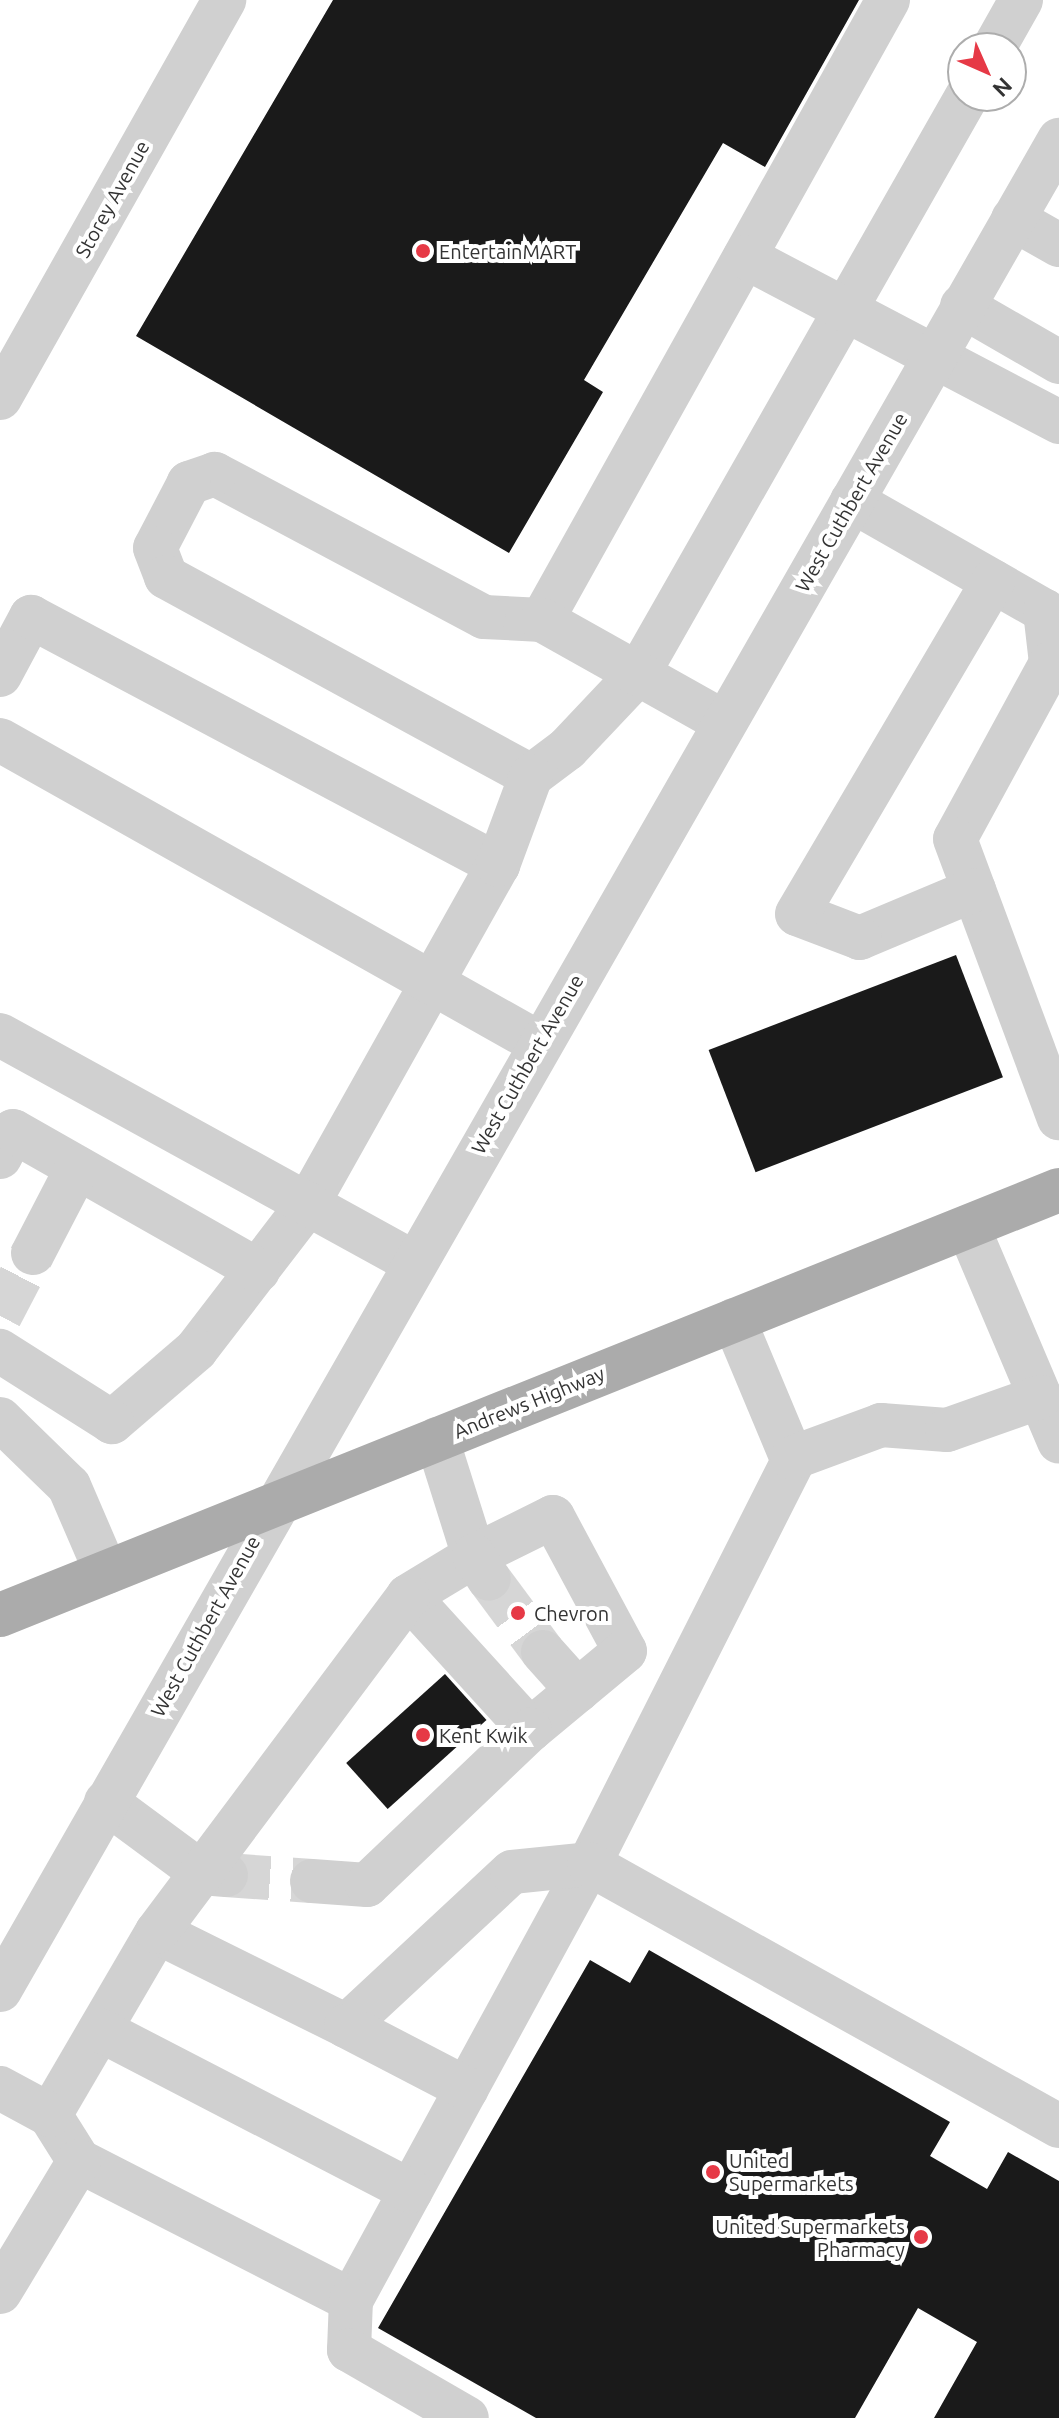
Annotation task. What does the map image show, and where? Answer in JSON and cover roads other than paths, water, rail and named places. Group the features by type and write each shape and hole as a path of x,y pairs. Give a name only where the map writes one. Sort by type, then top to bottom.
{"main road":[{"name":"Andrews Highway","path":"0,1615 1059,1190"}],"street":[{"name":"Storey Avenue","path":"0,398 224,0"},
{"path":"542,620 888,0"},
{"path":"1003,32 1021,0"},
{"path":"0,1351 112,1422 196,1350 258,1270 308,1204 498,865 531,776 567,749 638,674 958,112"},
{"name":"West Cuthbert Avenue","path":"0,1990 274,1504 1059,140"},
{"path":"1013,219 1059,245"},
{"path":"745,257 1046,416 1059,362 962,306"},
{"path":"531,776 166,577 155,548 189,483 215,474 484,617 542,620 724,722"},
{"path":"852,501 1045,611 1051,663 955,839 1059,1118"},
{"path":"974,890 860,938 797,914 993,581"},
{"path":"0,675 31,617 498,865"},
{"path":"0,740 539,1043"},
{"path":"0,1035 413,1262"},
{"path":"4,1137 77,1168 258,1270"},
{"path":"33,1253 77,1168"},
{"path":"968,1227 1059,1441"},
{"path":"734,1320 792,1458"},
{"path":"467,2418 349,2350 351,2300 589,1864 792,1458 881,1425 947,1430 1040,1397"},
{"path":"2,1429 69,1486 106,1572"},
{"path":"437,1439 482,1567"},
{"path":"50,2115 157,1932 214,1874 408,1596 482,1567 553,1517 625,1651 530,1730 367,1885 312,1881"},
{"path":"408,1596 530,1730"},
{"path":"543,1652 578,1691"},
{"path":"106,1802 214,1874"},
{"path":"346,2026 512,1872 589,1864 1059,2126"},
{"path":"157,1932 467,2089"},
{"path":"100,2030 411,2191"},
{"path":"0,2088 50,2115 79,2161 351,2300"},
{"path":"0,2292 79,2161"}],"tunnel":[{"path":"0,1316 33,1253"},
{"path":"489,1579 543,1652"},
{"path":"226,1875 312,1881"}],"place":[{"name":"EntertainMART","path":"423,251"},
{"name":"Chevron","path":"518,1613"},
{"name":"Kent Kwik","path":"423,1735"},
{"name":"United Supermarkets","path":"713,2172"},
{"name":"United Supermarkets Pharmacy","path":"921,2237"}]}
